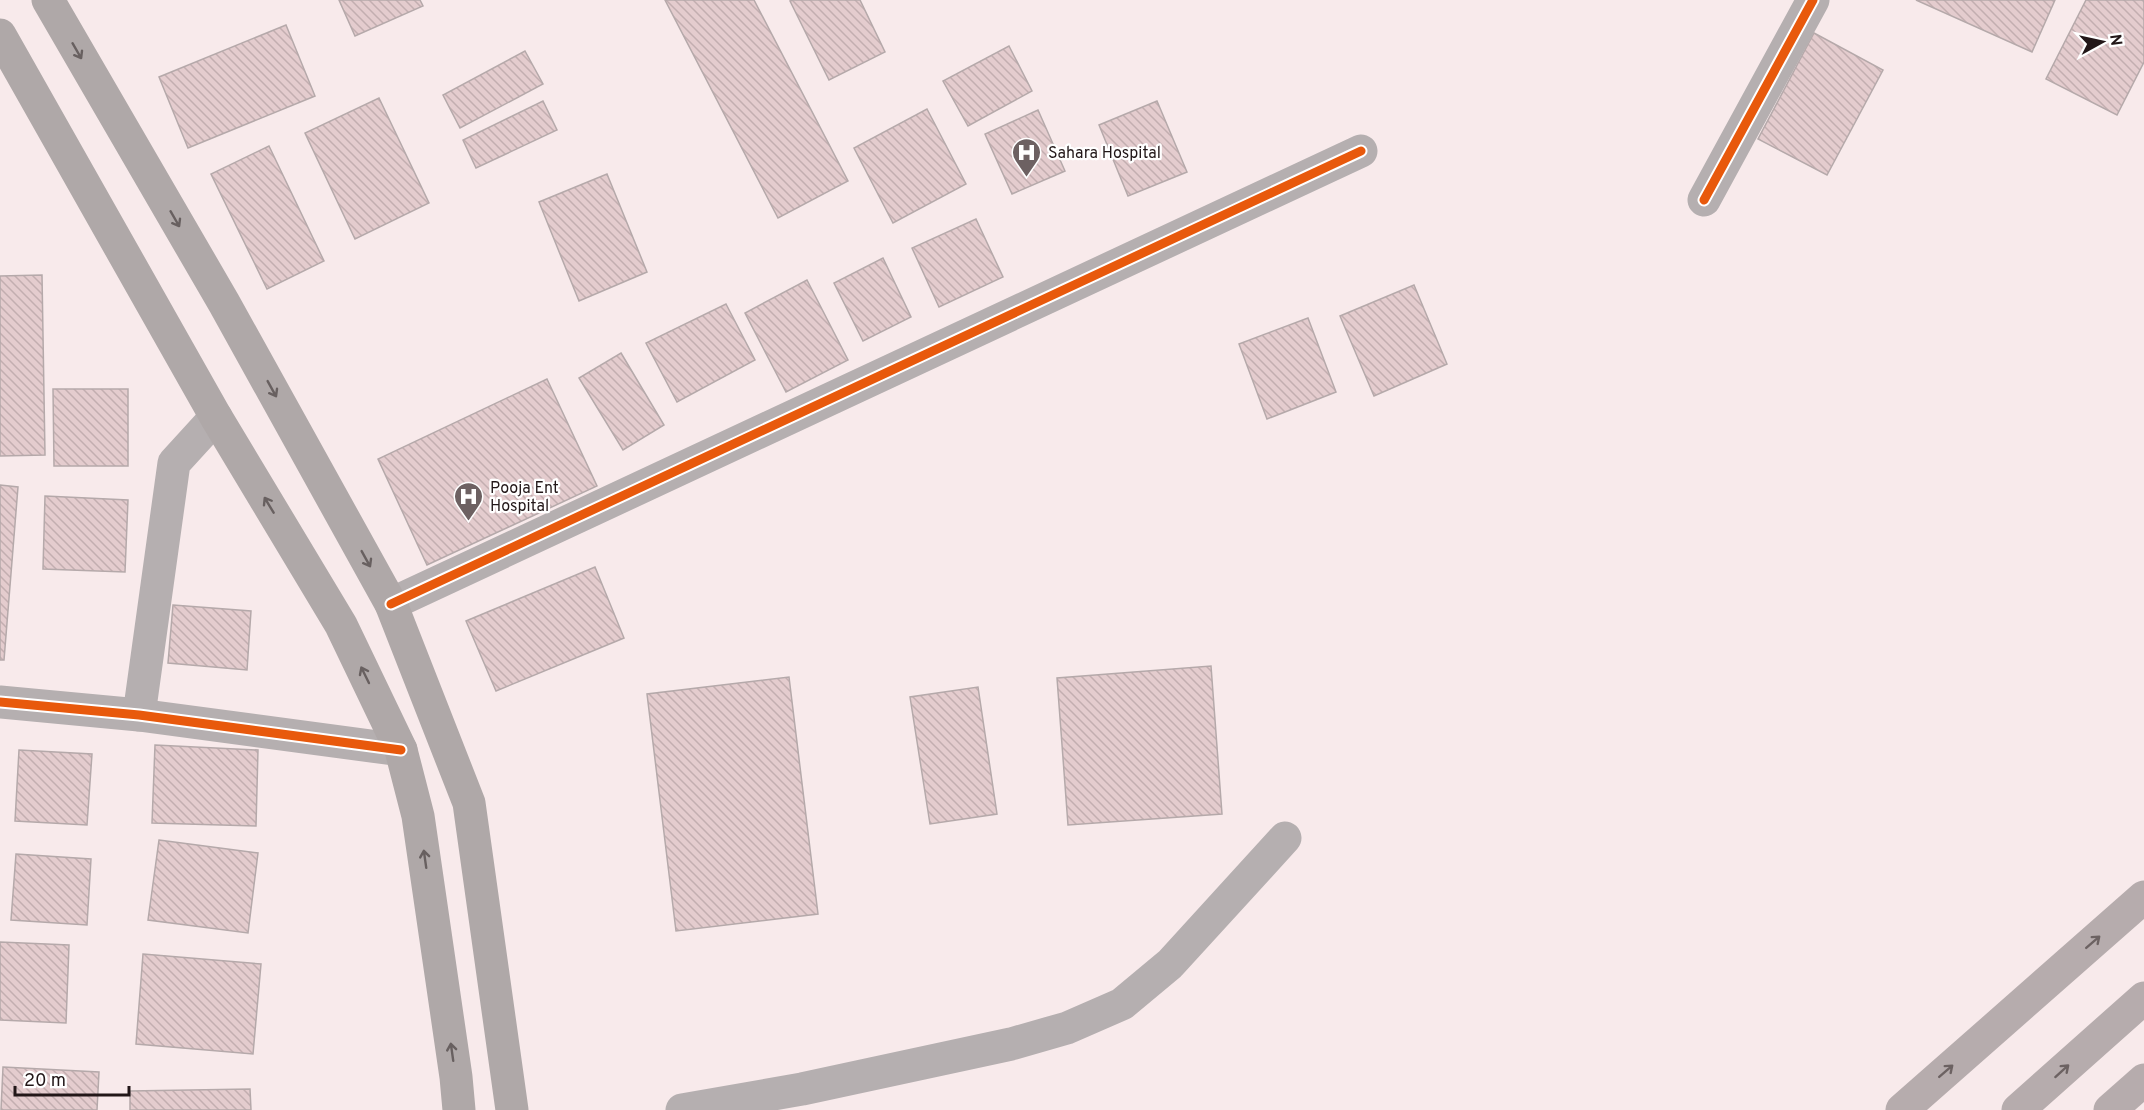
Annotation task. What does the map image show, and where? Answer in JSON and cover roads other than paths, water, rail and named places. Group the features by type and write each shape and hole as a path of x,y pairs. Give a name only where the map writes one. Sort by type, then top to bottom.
{"highway":[{"path":"1902,1110 2144,897"},
{"path":"2018,1110 2144,998"},
{"path":"2110,1110 2144,1080"}],"main road":[{"path":"48,0 224,303 391,604 469,803 512,1110"},
{"path":"0,35 216,417 341,625 401,750 418,816 459,1110"}],"street":[{"path":"1704,200 1813,0"},
{"path":"391,604 1361,152"},
{"path":"139,715 174,464 216,417"},
{"path":"0,702 139,715 401,750"},
{"path":"682,1110 802,1089 1011,1044 1067,1028 1122,1004 1170,964 1285,838"}],"place":[{"name":"Sahara Hospital","path":"1027,178"},
{"name":"Pooja Ent Hospital","path":"469,522"}]}
